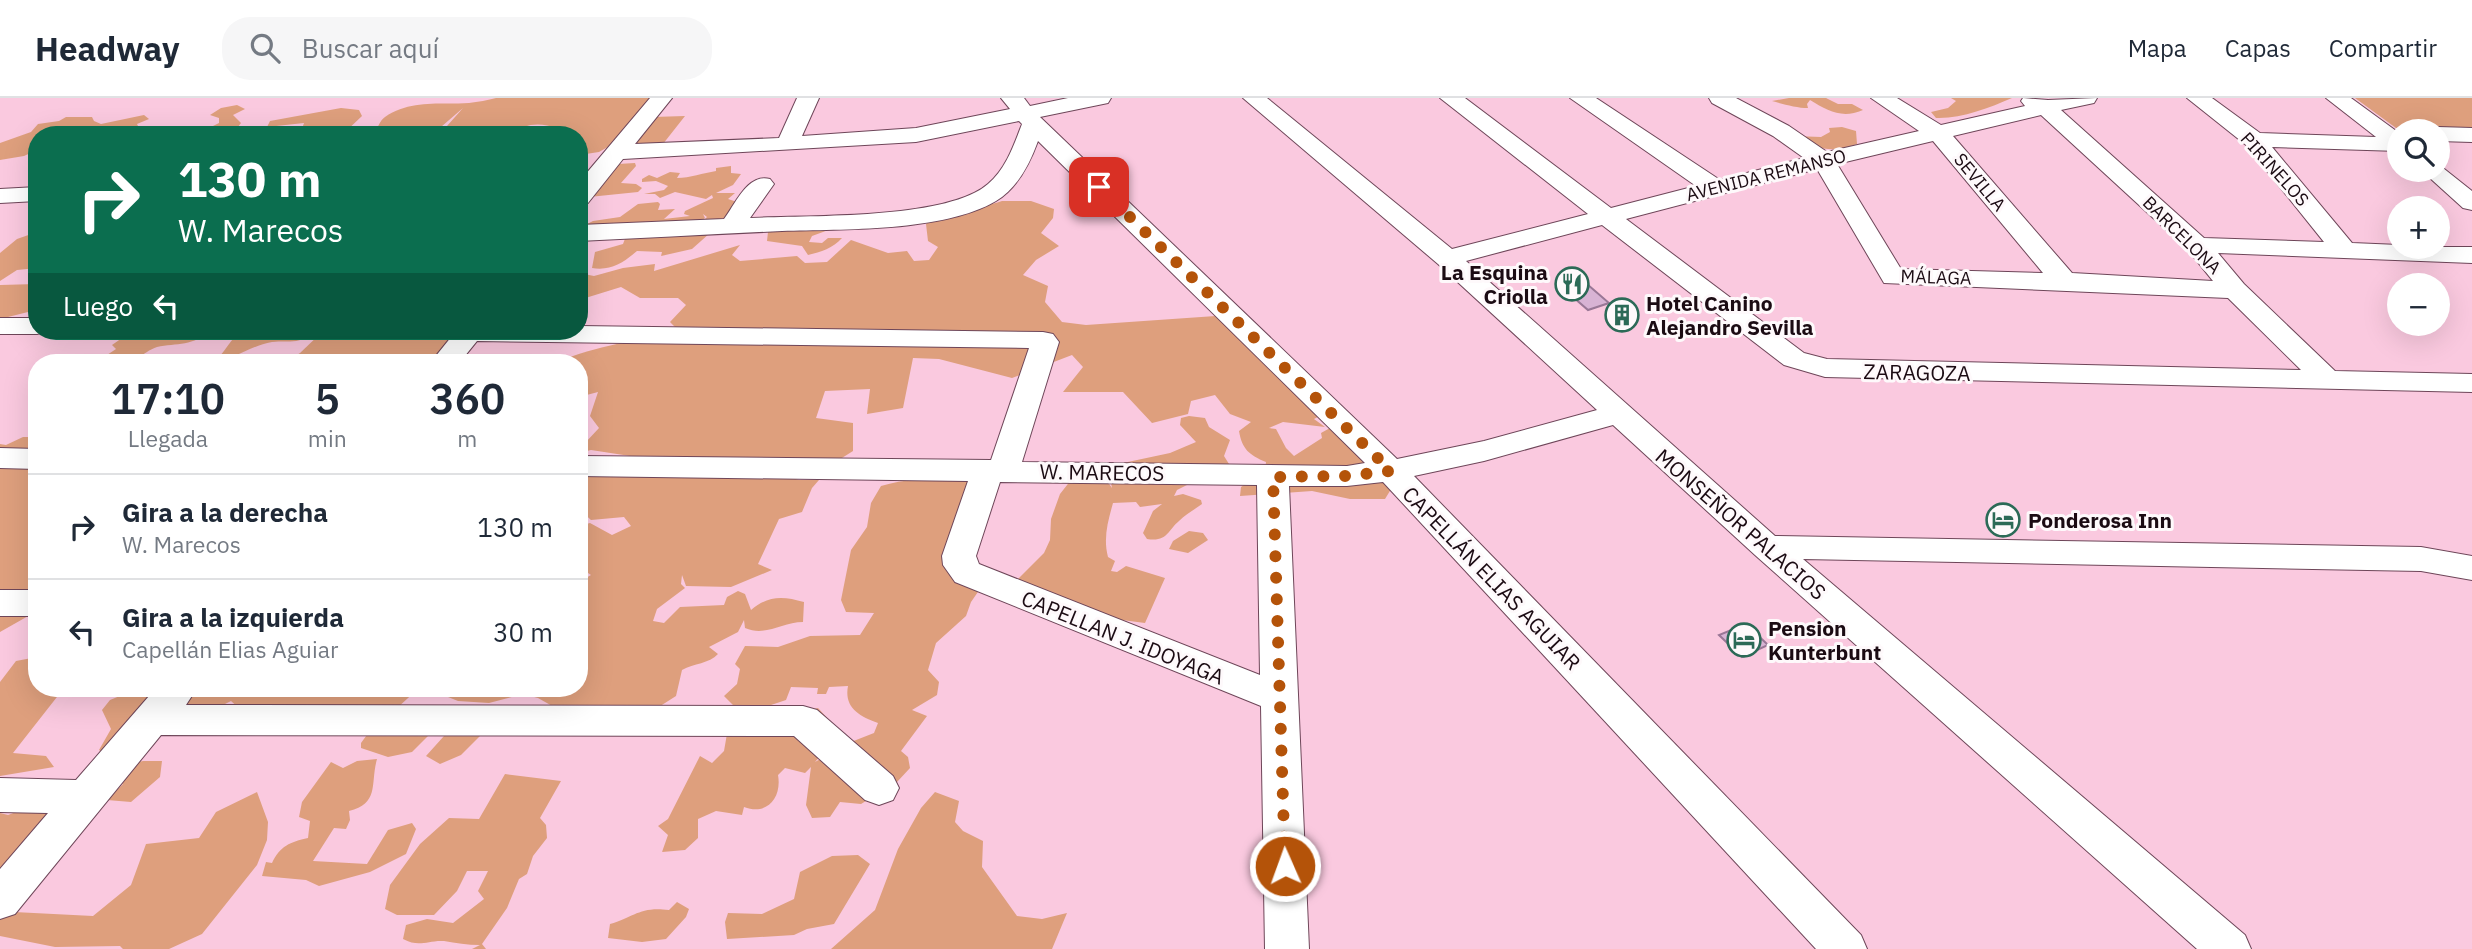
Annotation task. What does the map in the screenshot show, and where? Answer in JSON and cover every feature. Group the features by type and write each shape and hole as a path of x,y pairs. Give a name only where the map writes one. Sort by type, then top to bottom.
{"street":[{"path":"588,188 661,98"},
{"path":"788,144 808,98"},
{"path":"588,158 916,135 1024,122 1100,98"},
{"name":"MONSEÑOR PALACIOS","path":"1254,98 1441,253 1767,547 2229,949"},
{"name":"ZARAGOZA","path":"1451,98 1794,359 1825,368 2472,383"},
{"path":"1581,98 1711,184"},
{"name":"MÁLAGA","path":"1720,98 1781,131 1818,157 1893,277 2064,281 2235,290"},
{"name":"SEVILLA","path":"1882,98 1934,129 2064,281"},
{"name":"AVENIDA REMANSO","path":"1441,253 2038,101 2086,98"},
{"name":"PIRINELOS","path":"2198,98 2253,139 2343,249"},
{"path":"2337,98 2387,132"},
{"name":"BARCELONA","path":"2038,101 2197,245 2235,290 2329,381"},
{"path":"588,233 881,219 949,208 988,196 1024,122"},
{"name":"CAPELLÁN ELIAS AGUIAR","path":"1024,122 1061,150 1391,471 1845,949"},
{"path":"2450,134 2472,135"},
{"path":"2253,139 2387,138"},
{"path":"2447,182 2472,203"},
{"path":"732,226 762,184"},
{"path":"0,196 28,194"},
{"path":"2197,245 2472,255"},
{"path":"588,333 1040,339 1045,342 995,470"},
{"path":"452,354 463,340"},
{"name":"W. MARECOS","path":"588,466 1347,476 1391,471 1500,449 1617,414"},
{"path":"0,458 28,459"},
{"name":"CAPELLAN J. IDOYAGA","path":"995,470 959,556 960,565 967,573 1280,698"},
{"path":"1273,477 1287,949"},
{"path":"1767,547 2421,559 2472,568"},
{"path":"0,603 28,603"},
{"path":"0,900 170,697"},
{"path":"151,720 803,721 879,788"},
{"path":"0,795 88,797"}],"shaded area":[{"path":"496,98 673,98 653,117 685,116 659,149 613,144 599,152 588,154 588,126 447,126 463,108 442,126 378,126 383,118 395,111 416,105 469,103"},
{"path":"1826,98 1838,104 1852,104 1863,110 1842,114 1810,100 1808,108 1772,101"},
{"path":"1951,98 2012,98 1965,115 1936,118 1931,112 1948,108 1956,101"},
{"path":"2355,98 2472,98 2472,131 2450,130 2450,119 2387,119 2387,121"},
{"path":"237,105 245,109 233,115 241,123 239,126 213,126 219,123 219,118 210,115 221,108"},
{"path":"341,108 359,110 362,116 351,126 303,126 304,123 268,126 270,121"},
{"path":"144,115 149,119 137,124 138,126 36,126 66,117 92,117 101,124"},
{"path":"1842,127 1856,131 1857,144 1839,149 1825,149 1794,136 1821,137 1830,132 1829,128"},
{"path":"28,133 28,154 0,160 0,143"},
{"path":"635,163 636,166 621,183 636,184 642,188 638,192 589,197 618,164"},
{"path":"731,166 731,173 741,174 733,185 716,193 735,193 728,199 737,202 727,218 702,222 707,217 703,214 705,218 701,221 656,221 588,226 593,221 620,217 638,204 658,202 658,210 675,209 664,219 690,216 684,214 685,211 713,198 712,195 706,199 675,192 660,198 655,194 644,194 664,190 668,186 656,181 642,182 642,179 649,175 657,178 670,172 680,173 677,178 687,177 716,171 716,168"},
{"path":"1002,201 1031,201 1054,209 1053,218 1041,233 1059,246 1036,260 1023,275 1048,286 1045,302 1062,322 1086,325 1230,315 1329,411 1314,419 1325,427 1283,422 1269,428 1276,429 1286,448 1294,456 1322,438 1321,433 1330,428 1393,486 1385,499 1350,499 1312,491 1240,496 1241,487 1265,471 1266,462 1251,454 1242,442 1239,431 1251,422 1230,414 1215,395 1191,401 1188,414 1152,423 1123,392 1063,392 1083,367 1072,355 1012,378 939,359 913,358 903,408 867,414 870,389 825,391 816,418 853,423 853,451 826,468 782,475 799,480 819,480 812,488 802,512 779,519 758,564 772,570 731,587 686,586 682,575 681,584 685,588 657,609 653,621 664,623 680,607 724,605 727,597 738,591 745,594 751,610 776,598 804,602 803,622 760,631 745,628 744,620 738,632 709,647 718,654 706,662 682,670 676,696 654,710 554,707 534,697 588,697 588,577 591,575 588,573 588,524 612,535 631,526 624,517 591,520 588,517 588,473 643,458 588,451 588,440 599,428 590,416 598,392 588,395 588,354 581,354 677,329 670,322 686,305 678,298 640,298 621,287 588,297 588,275 594,276 623,268 655,264 654,271 740,245 732,255 740,261 797,256 805,263 827,262 851,240 888,253 907,251 914,261 929,260 938,247 928,241 926,224 952,213"},
{"path":"794,228 834,228 812,236 809,242 822,243 828,238 842,238 826,249 808,255 802,246 767,241 768,232"},
{"path":"710,233 692,249 661,256 662,252 637,251 616,265 592,268 595,252 623,244 626,236"},
{"path":"28,235 28,269 17,270 0,281 0,253 17,239"},
{"path":"28,284 28,312 0,319 0,285"},
{"path":"119,340 195,340 157,347 144,354 108,354 116,349 112,345"},
{"path":"233,340 300,340 272,342 240,354 222,353"},
{"path":"314,340 449,340 445,354 300,353"},
{"path":"1181,418 1205,418 1209,427 1230,440 1224,456 1229,464 1177,490 1174,496 1183,494 1201,500 1202,504 1159,539 1147,539 1143,533 1153,511 1162,504 1140,507 1136,502 1113,503 1108,523 1108,557 1115,561 1111,571 1117,572 1126,566 1165,578 1145,623 1122,620 1112,627 1030,589 1018,579 1044,553 1050,540 1051,519 1060,494 1071,480 1107,481 1112,488 1111,483 1123,463 1170,453 1196,442 1180,425"},
{"path":"28,437 28,616 0,632 0,593 4,590 0,590 0,444 6,445"},
{"path":"954,473 971,477 966,500 980,589 966,616 936,643 928,670 939,682 937,695 912,710 927,716 901,751 908,757 910,768 897,782 861,804 840,802 830,817 812,818 806,805 811,767 805,773 785,768 778,775 778,791 772,803 760,809 744,807 742,815 716,811 698,819 698,838 685,850 662,852 668,835 658,826 668,819 700,756 712,763 724,751 728,728 818,708 841,733 815,762 874,733 878,723 854,710 848,700 848,686 829,687 826,694 817,694 818,688 791,687 786,700 759,709 737,709 724,696 737,684 740,669 735,664 745,646 778,647 810,636 860,635 874,613 846,612 841,600 851,550 867,527 871,503 881,486"},
{"path":"1189,531 1203,533 1208,540 1188,553 1169,549 1173,541"},
{"path":"28,659 28,697 57,697 13,753 46,756 54,767 0,776 0,682 16,661"},
{"path":"117,697 155,697 145,703 106,755 99,750 111,729 102,710 110,700"},
{"path":"184,697 409,697 396,709 252,720 231,701 213,710 175,714"},
{"path":"448,697 512,697 489,703 458,701"},
{"path":"453,726 488,728 461,755 440,764 426,756"},
{"path":"436,728 412,752 388,757 361,748 361,743 369,732"},
{"path":"377,759 370,798 349,811 350,820 346,829 334,828 313,861 367,864 388,830 412,823 416,829 406,854 370,872 319,886 306,880 262,876 266,862 272,863 278,852 296,841 308,838 310,821 299,817 302,802 331,762 343,768 357,761"},
{"path":"162,761 160,777 131,802 107,800 123,784 111,776 129,764"},
{"path":"505,774 561,781 540,818 546,825 547,838 533,856 527,874 519,879 507,908 482,944 486,949 472,949 480,945 444,941 414,943 403,939 406,925 427,919 453,923 484,899 478,891 488,871 467,871 457,891 434,915 397,915 385,909 390,885 420,844 449,818 479,819"},
{"path":"81,788 0,891 0,813 8,815"},
{"path":"257,792 268,822 267,840 257,865 202,934 169,949 123,949 120,946 55,947 0,936 0,920 14,912 93,916 131,885 146,844 199,838 216,812"},
{"path":"935,792 959,801 955,822 963,831 983,841 982,867 1017,916 1042,919 1067,913 1052,949 831,949 875,910 898,849 921,808"},
{"path":"858,855 870,864 834,924 807,929 794,935 727,939 725,922 728,913 762,914 794,899 800,872 832,856"},
{"path":"677,902 689,909 686,917 666,939 642,942 608,938 610,924 644,911 669,910"}],"building":[{"path":"1580,278 1609,303 1588,310 1558,284"},
{"name":"Pension Kunterbunt","path":"1746,624 1768,645 1742,657 1719,635"}],"place":[{"name":"La Esquina Criolla","path":"1572,284"},
{"name":"Hotel Canino Alejandro Sevilla","path":"1622,315"},
{"name":"Ponderosa Inn","path":"2003,520"},
{"name":"Pension Kunterbunt","path":"1744,640"}],"route":[{"path":"1099,187 1391,471 1347,476 1273,477 1285,866"}]}
